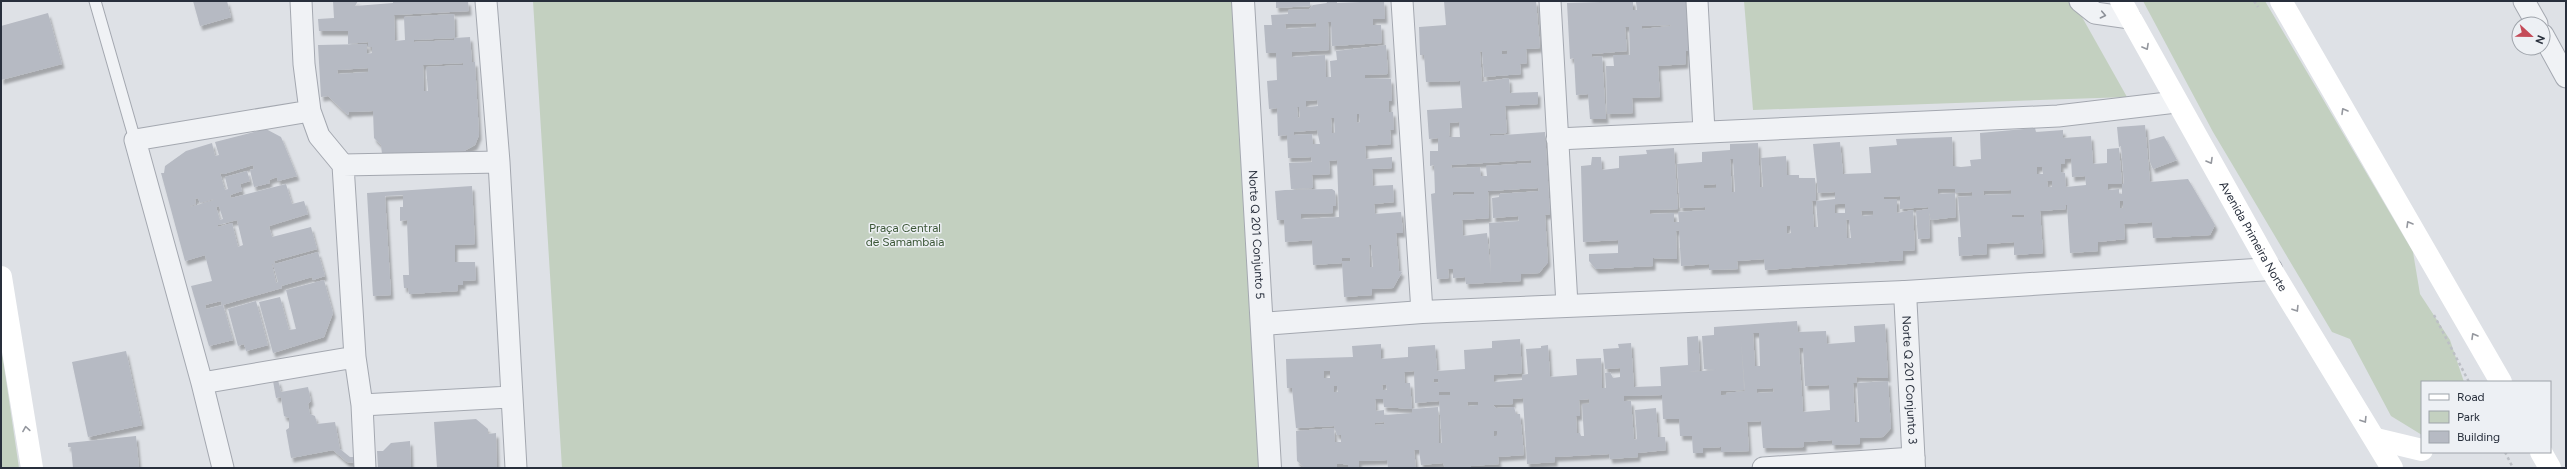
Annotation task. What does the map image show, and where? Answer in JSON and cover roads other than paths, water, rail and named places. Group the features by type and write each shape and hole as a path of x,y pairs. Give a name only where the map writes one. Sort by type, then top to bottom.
{"main road":[{"path":"2281,1 2488,372 2500,381"},
{"name":"Avenida Primeira Norte","path":"2125,9 2271,269 2376,439 2392,468"},
{"path":"1,277 32,468"},
{"path":"2376,439 2421,450"},
{"path":"2541,453 2550,468"}],"street":[{"path":"301,1 305,70 310,111 319,136 343,165 355,357 362,405 365,468"},
{"path":"486,1 499,162 516,468"},
{"name":"Norte Q 201 Conjunto 5","path":"1243,1 1270,468"},
{"path":"1402,1 1422,312"},
{"path":"1550,1 1567,305"},
{"path":"1697,1 1704,132"},
{"path":"2080,1 2095,13 2125,9"},
{"path":"2524,1 2532,16"},
{"path":"2551,49 2566,76"},
{"path":"1558,139 2058,116 2176,102"},
{"path":"223,468 202,383 135,140 310,111"},
{"path":"343,165 499,162"},
{"path":"1262,324 1422,312 1905,292 2271,269"},
{"name":"Norte Q 201 Conjunto 3","path":"1905,292 1914,463"},
{"path":"202,383 355,357"},
{"path":"362,405 512,397"},
{"path":"1763,468 1914,463"}],"lane":[{"path":"95,1 135,140"}],"park label":[{"name":"Praça Central de Samambaia","path":"905,235"}]}
